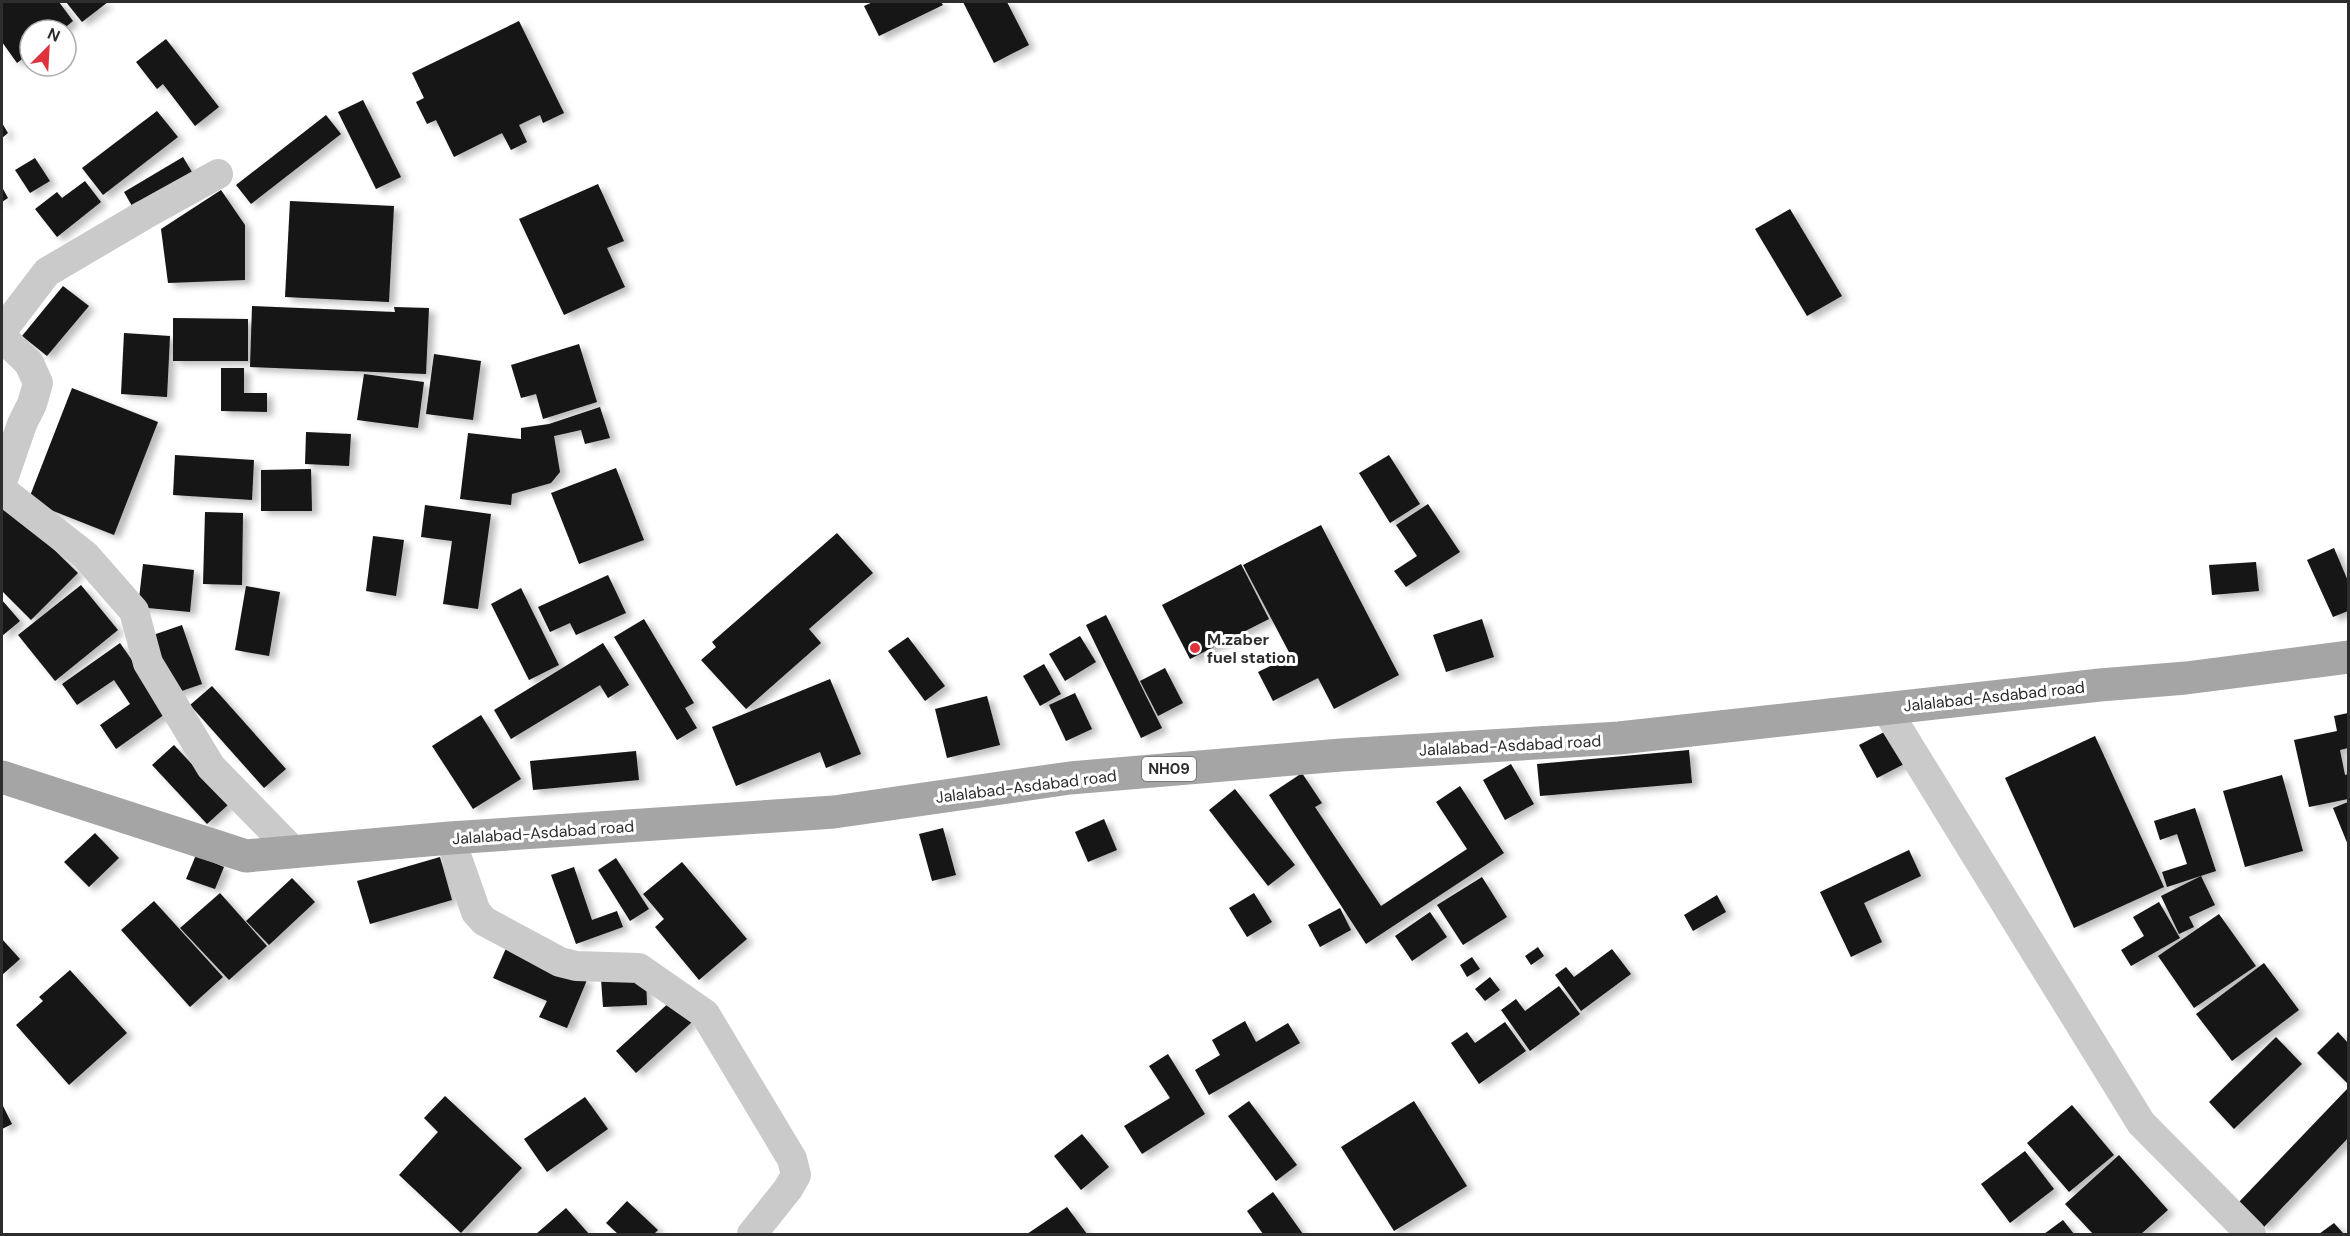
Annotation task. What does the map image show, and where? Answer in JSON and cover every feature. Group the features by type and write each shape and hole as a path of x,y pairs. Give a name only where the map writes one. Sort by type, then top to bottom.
{"main road":[{"name":"Jalalabad-Asdabad road","path":"2,777 246,856 450,838 834,812 1070,778 1341,755 1619,738 2100,685 2186,678 2349,657"}],"street":[{"path":"2,331 47,272 218,174"},
{"path":"2,337 29,363 38,383 2,482"},
{"path":"2,490 85,555 134,611 148,663 210,767 294,852"},
{"path":"1886,709 2141,1123 2251,1234"},
{"path":"450,838 476,912 484,921 560,962 576,966 639,969 705,1014 792,1159 796,1174 788,1189 752,1234"}],"building":[{"path":"2,2 59,2 71,18 18,18 17,63 2,42"},
{"path":"66,2 108,2 82,22"},
{"path":"873,2 941,2 943,5 879,36 864,6"},
{"path":"963,2 1007,2 1029,45 994,63"},
{"path":"519,21 564,113 543,123 540,115 519,125 527,142 511,150 502,133 454,157 436,120 427,124 416,102 424,98 412,73"},
{"path":"166,39 219,107 195,126 163,84 157,89 136,62"},
{"path":"363,100 401,177 376,189 338,112"},
{"path":"157,111 178,137 103,195 82,168"},
{"path":"326,115 341,134 251,204 236,185"},
{"path":"2,123 8,133 2,138"},
{"path":"183,157 195,177 136,213 124,192"},
{"path":"35,158 50,181 30,193 15,170"},
{"path":"85,181 101,202 57,237 35,209 57,192 62,198"},
{"path":"598,184 624,241 607,248 625,287 564,315 519,219"},
{"path":"2,187 8,198 2,202"},
{"path":"221,190 245,225 245,280 168,283 161,229"},
{"path":"290,201 394,206 389,302 285,297"},
{"path":"1790,209 1842,296 1807,316 1755,229"},
{"path":"63,286 89,306 47,356 22,336"},
{"path":"252,306 395,312 394,307 429,308 426,374 250,367"},
{"path":"173,318 248,319 248,361 173,361"},
{"path":"124,333 170,336 167,397 121,394"},
{"path":"579,344 597,402 543,419 536,394 521,398 511,365"},
{"path":"434,354 481,361 473,420 426,414"},
{"path":"221,368 244,368 244,393 267,393 267,412 221,411"},
{"path":"364,374 424,382 418,428 357,420"},
{"path":"72,388 158,422 114,535 28,501"},
{"path":"600,407 610,438 585,444 581,430 554,436 560,472 551,483 512,494 511,505 460,499 468,433 521,439 521,428 549,424"},
{"path":"306,432 351,434 349,466 305,464"},
{"path":"175,455 254,460 252,500 173,495"},
{"path":"1389,455 1420,504 1390,523 1359,473"},
{"path":"616,468 644,540 579,564 551,493"},
{"path":"311,469 312,511 261,511 261,470"},
{"path":"2,499 78,573 31,620 2,591"},
{"path":"1428,504 1460,552 1406,587 1394,571 1417,556 1396,525"},
{"path":"425,505 491,514 478,609 443,604 452,541 421,537"},
{"path":"205,512 243,513 242,585 203,584"},
{"path":"1321,525 1399,675 1334,709 1318,678 1273,701 1258,672 1291,656 1243,565"},
{"path":"837,533 873,573 809,629 821,643 746,709 701,660 716,647 712,642"},
{"path":"373,536 404,540 396,596 366,591"},
{"path":"2334,548 2348,581 2348,611 2333,617 2307,560"},
{"path":"2256,562 2259,591 2212,595 2209,565"},
{"path":"143,564 194,570 190,612 138,607"},
{"path":"1241,564 1269,619 1190,659 1162,605"},
{"path":"608,575 626,613 576,635 570,623 550,632 538,607"},
{"path":"81,585 118,630 55,681 18,635"},
{"path":"246,586 280,592 269,656 235,650"},
{"path":"521,588 559,665 529,680 491,604"},
{"path":"2,600 20,621 2,636"},
{"path":"1106,615 1162,728 1141,738 1086,625"},
{"path":"644,619 694,703 685,708 697,728 677,740 614,637"},
{"path":"1482,619 1494,657 1446,672 1433,635"},
{"path":"182,625 202,684 173,694 153,635"},
{"path":"1080,636 1096,662 1065,681 1049,654"},
{"path":"908,637 945,686 925,701 888,651"},
{"path":"120,643 168,712 116,749 100,725 130,704 114,680 77,705 62,684"},
{"path":"603,643 629,685 608,698 600,685 511,739 494,710"},
{"path":"1044,664 1061,694 1040,706 1023,676"},
{"path":"1165,668 1183,703 1158,716 1140,681"},
{"path":"830,679 861,754 826,768 820,752 736,786 712,727"},
{"path":"212,686 286,769 264,788 190,705"},
{"path":"1075,693 1092,729 1066,741 1049,705"},
{"path":"987,696 1000,745 947,758 935,709"},
{"path":"2348,713 2348,748 2340,750 2345,775 2348,774 2348,799 2309,807 2294,740 2337,731 2334,716"},
{"path":"481,715 521,779 473,809 432,746"},
{"path":"1892,728 1910,761 1877,778 1859,745"},
{"path":"2095,736 2164,887 2074,928 2005,778"},
{"path":"174,745 229,804 207,824 152,765"},
{"path":"1689,750 1692,783 1540,796 1537,764"},
{"path":"636,751 639,780 533,790 530,761"},
{"path":"1511,764 1534,804 1505,820 1483,780"},
{"path":"1302,773 1322,803 1315,807 1381,906 1467,849 1436,802 1460,786 1504,853 1366,944 1269,795"},
{"path":"2282,775 2303,851 2245,867 2223,791"},
{"path":"1235,789 1295,865 1268,886 1209,810"},
{"path":"2348,802 2348,845 2333,808"},
{"path":"2195,808 2216,871 2167,887 2162,872 2187,864 2177,834 2160,840 2154,821"},
{"path":"1104,819 1117,850 1088,862 1075,832"},
{"path":"943,828 956,875 932,881 919,834"},
{"path":"95,833 119,858 89,887 64,862"},
{"path":"1909,850 1921,876 1864,903 1882,942 1851,957 1820,892"},
{"path":"196,855 224,867 215,889 186,879"},
{"path":"440,857 452,900 370,924 357,881"},
{"path":"616,858 649,909 630,921 598,870"},
{"path":"682,862 747,939 699,980 655,927 664,919 643,894"},
{"path":"574,867 592,920 617,911 623,927 576,944 551,875"},
{"path":"2201,876 2215,905 2189,917 2194,927 2179,934 2161,896"},
{"path":"1482,877 1507,917 1463,945 1437,905"},
{"path":"292,878 315,902 269,945 246,921"},
{"path":"220,893 267,946 229,980 180,928"},
{"path":"1254,893 1272,922 1247,937 1229,908"},
{"path":"1717,895 1726,912 1693,931 1684,915"},
{"path":"154,901 223,977 190,1007 121,930"},
{"path":"2159,902 2180,938 2131,966 2121,950 2144,936 2133,917"},
{"path":"1340,908 1351,930 1320,947 1308,925"},
{"path":"1430,912 1447,937 1412,961 1395,936"},
{"path":"2219,914 2256,966 2194,1008 2158,956"},
{"path":"2,939 20,959 2,975"},
{"path":"507,946 587,980 567,1028 539,1017 547,1001 493,978"},
{"path":"1538,947 1544,956 1531,965 1525,956"},
{"path":"1612,949 1631,974 1581,1011 1555,975 1566,967 1574,977"},
{"path":"1472,957 1480,969 1467,977 1460,965"},
{"path":"2264,963 2299,1010 2232,1061 2196,1014"},
{"path":"70,970 127,1033 69,1085 16,1025 43,1001 39,997"},
{"path":"646,977 647,1005 603,1007 601,979"},
{"path":"1490,977 1500,990 1485,1001 1475,989"},
{"path":"1559,986 1580,1014 1530,1051 1501,1010 1516,999 1525,1011"},
{"path":"672,1000 692,1022 636,1073 616,1051"},
{"path":"1245,1021 1256,1042 1288,1023 1300,1043 1209,1095 1195,1070 1220,1055 1212,1040"},
{"path":"1505,1022 1526,1051 1479,1084 1451,1043 1467,1032 1475,1043"},
{"path":"2338,1032 2348,1043 2348,1084 2317,1053"},
{"path":"2276,1037 2302,1064 2234,1129 2209,1102"},
{"path":"1168,1054 1205,1114 1142,1154 1124,1126 1170,1098 1149,1066"},
{"path":"2348,1088 2348,1138 2264,1227 2238,1203"},
{"path":"445,1096 522,1168 461,1233 399,1175 438,1132 424,1118"},
{"path":"585,1097 608,1129 547,1172 524,1139"},
{"path":"1249,1101 1297,1165 1276,1181 1228,1116"},
{"path":"1414,1101 1467,1186 1394,1231 1341,1147"},
{"path":"2,1104 12,1124 2,1129"},
{"path":"2072,1105 2114,1155 2069,1192 2027,1143"},
{"path":"1082,1134 1109,1167 1081,1190 1054,1156"},
{"path":"2025,1151 2054,1189 2010,1223 1981,1184"},
{"path":"2119,1155 2168,1210 2141,1234 2093,1234 2065,1204"},
{"path":"1273,1192 1303,1234 1263,1234 1247,1211"},
{"path":"627,1201 658,1230 654,1234 618,1234 606,1223"},
{"path":"1067,1207 1087,1234 1027,1234"},
{"path":"566,1208 589,1234 536,1234"},
{"path":"2063,1220 2074,1234 2044,1234"},
{"path":"2334,1223 2343,1233 2319,1234"}],"place":[{"name":"M.zaber fuel station","path":"1195,648"}]}
